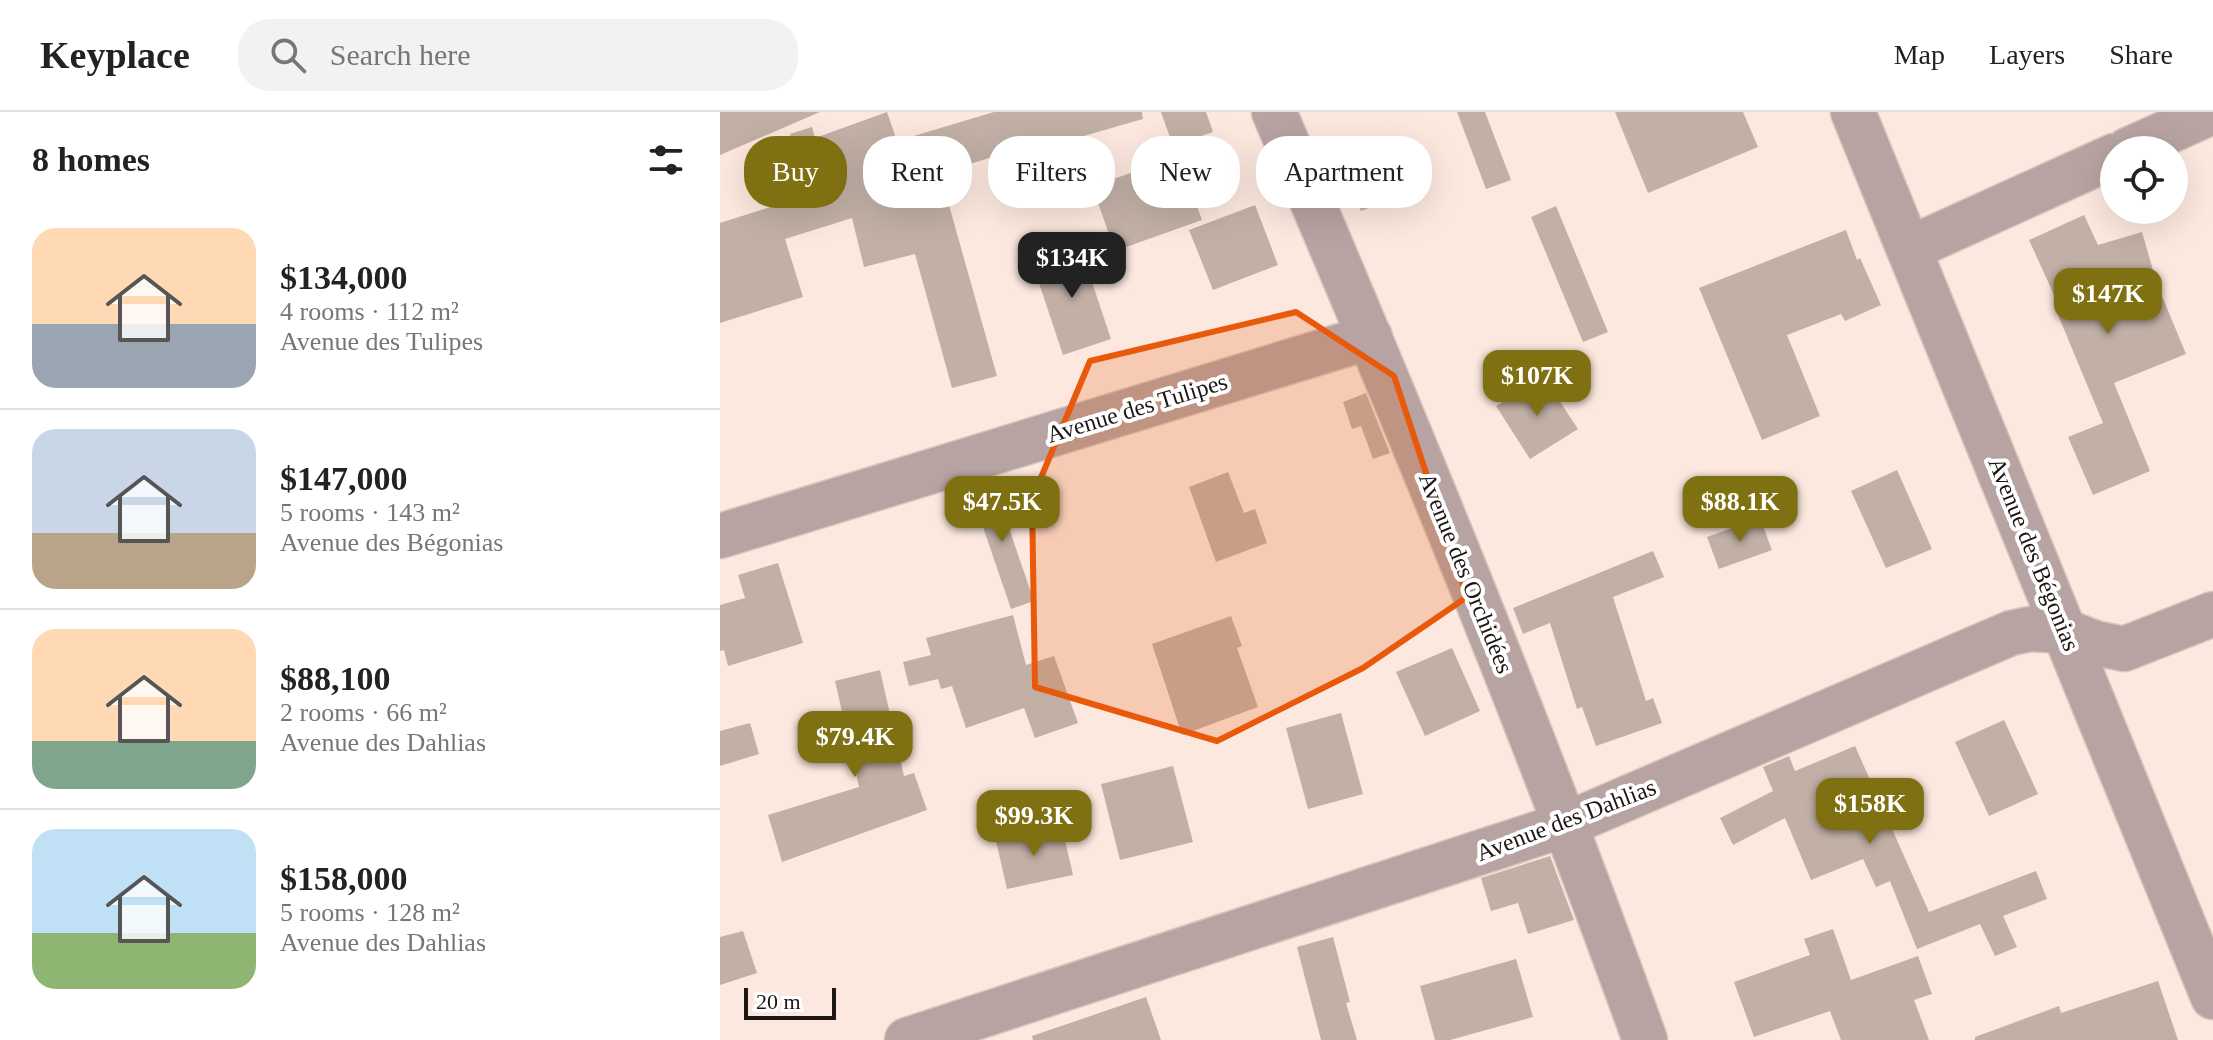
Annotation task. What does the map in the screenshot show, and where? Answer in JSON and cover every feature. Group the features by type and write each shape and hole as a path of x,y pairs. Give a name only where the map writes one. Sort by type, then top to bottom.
{"street":[{"name":"Avenue des Orchidées","path":"1274,112 1370,337 1567,824 1645,1040"},
{"name":"Avenue des Bégonias","path":"1853,112 1911,248 2213,997"},
{"path":"2159,136 2212,112"},
{"path":"1911,248 2100,162"},
{"name":"Avenue des Tulipes","path":"720,536 1370,337"},
{"name":"Avenue des Dahlias","path":"907,1040 1567,824 2011,633 2044,629 2064,631 2095,643 2124,649 2213,614"}],"highlighted area":[{"path":"1296,312 1394,376 1467,597 1363,668 1217,741 1035,687 1032,499 1090,361"}],"building":[{"path":"720,112 820,112 764,136 744,136 744,145 720,155"},
{"path":"887,112 895,136 863,136 863,208 950,208 997,376 952,388 915,254 864,267 852,218 785,239 803,297 720,323 720,223 767,208 847,208 847,136 821,136"},
{"path":"994,112 1142,112 1143,119 1084,136 988,136 988,158 972,163 972,136 914,136"},
{"path":"1161,112 1206,112 1213,132 1202,136 1169,136"},
{"path":"1457,112 1485,112 1511,180 1486,189"},
{"path":"1615,112 1743,112 1758,147 1648,193"},
{"path":"812,127 814,136 791,136 790,134"},
{"path":"1131,173 1131,208 1198,208 1202,220 1115,251 1100,208 1115,208 1115,178"},
{"path":"1255,205 1278,265 1213,290 1189,230"},
{"path":"1556,206 1608,332 1583,342 1531,217"},
{"path":"2084,215 2098,245 2142,232 2157,284 2186,354 2114,383 2150,471 2093,495 2068,437 2103,423 2056,310 2060,308 2029,240"},
{"path":"1846,230 1857,260 1860,258 1881,305 1845,321 1841,314 1787,335 1820,416 1762,440 1699,288"},
{"path":"1080,246 1111,339 1063,355 1032,262"},
{"path":"1543,376 1578,429 1530,459 1496,406"},
{"path":"1366,393 1390,453 1373,459 1361,426 1352,429 1343,402"},
{"path":"1897,470 1932,549 1886,568 1851,491"},
{"path":"1228,472 1244,513 1255,509 1267,543 1216,562 1189,487"},
{"path":"992,479 1034,601 1011,609 969,486"},
{"path":"1760,518 1772,550 1719,569 1707,537"},
{"path":"1653,551 1664,577 1613,597 1646,701 1653,698 1662,723 1596,746 1582,707 1577,709 1550,623 1523,634 1513,608"},
{"path":"778,563 803,643 728,666 724,650 720,651 720,605 745,598 738,575"},
{"path":"1013,615 1026,665 1054,656 1078,723 1035,738 1024,708 966,728 952,686 941,689 938,679 909,686 903,662 931,655 926,638"},
{"path":"1231,616 1242,646 1237,648 1258,707 1182,735 1152,644"},
{"path":"1452,648 1480,711 1425,736 1396,672"},
{"path":"880,670 904,776 914,773 927,810 782,862 768,815 859,787 835,681"},
{"path":"1341,713 1363,794 1308,809 1286,728"},
{"path":"2004,720 2038,794 1989,816 1955,742"},
{"path":"750,723 759,754 720,766 720,731"},
{"path":"1855,746 1929,912 2036,871 2047,899 2003,916 2017,947 1995,956 1980,924 1917,949 1890,881 1876,887 1863,859 1811,880 1785,818 1733,845 1720,818 1773,791 1763,767 1789,756 1795,771"},
{"path":"1173,766 1193,842 1120,860 1101,784"},
{"path":"1062,827 1073,875 1007,889 996,841"},
{"path":"1550,856 1574,920 1528,934 1518,903 1491,911 1481,878"},
{"path":"1833,929 1851,980 1918,956 1932,994 1914,1000 1929,1040 1841,1040 1830,1011 1754,1037 1734,982 1810,955 1804,939"},
{"path":"743,931 757,973 720,985 720,937"},
{"path":"1333,937 1357,1040 1321,1040 1297,947"},
{"path":"1516,959 1533,1017 1450,1040 1435,1040 1420,986"},
{"path":"2158,981 2178,1040 1975,1040 1975,1037 2059,1006 2061,1013"},
{"path":"1146,997 1161,1040 1033,1040 1032,1036"}]}
